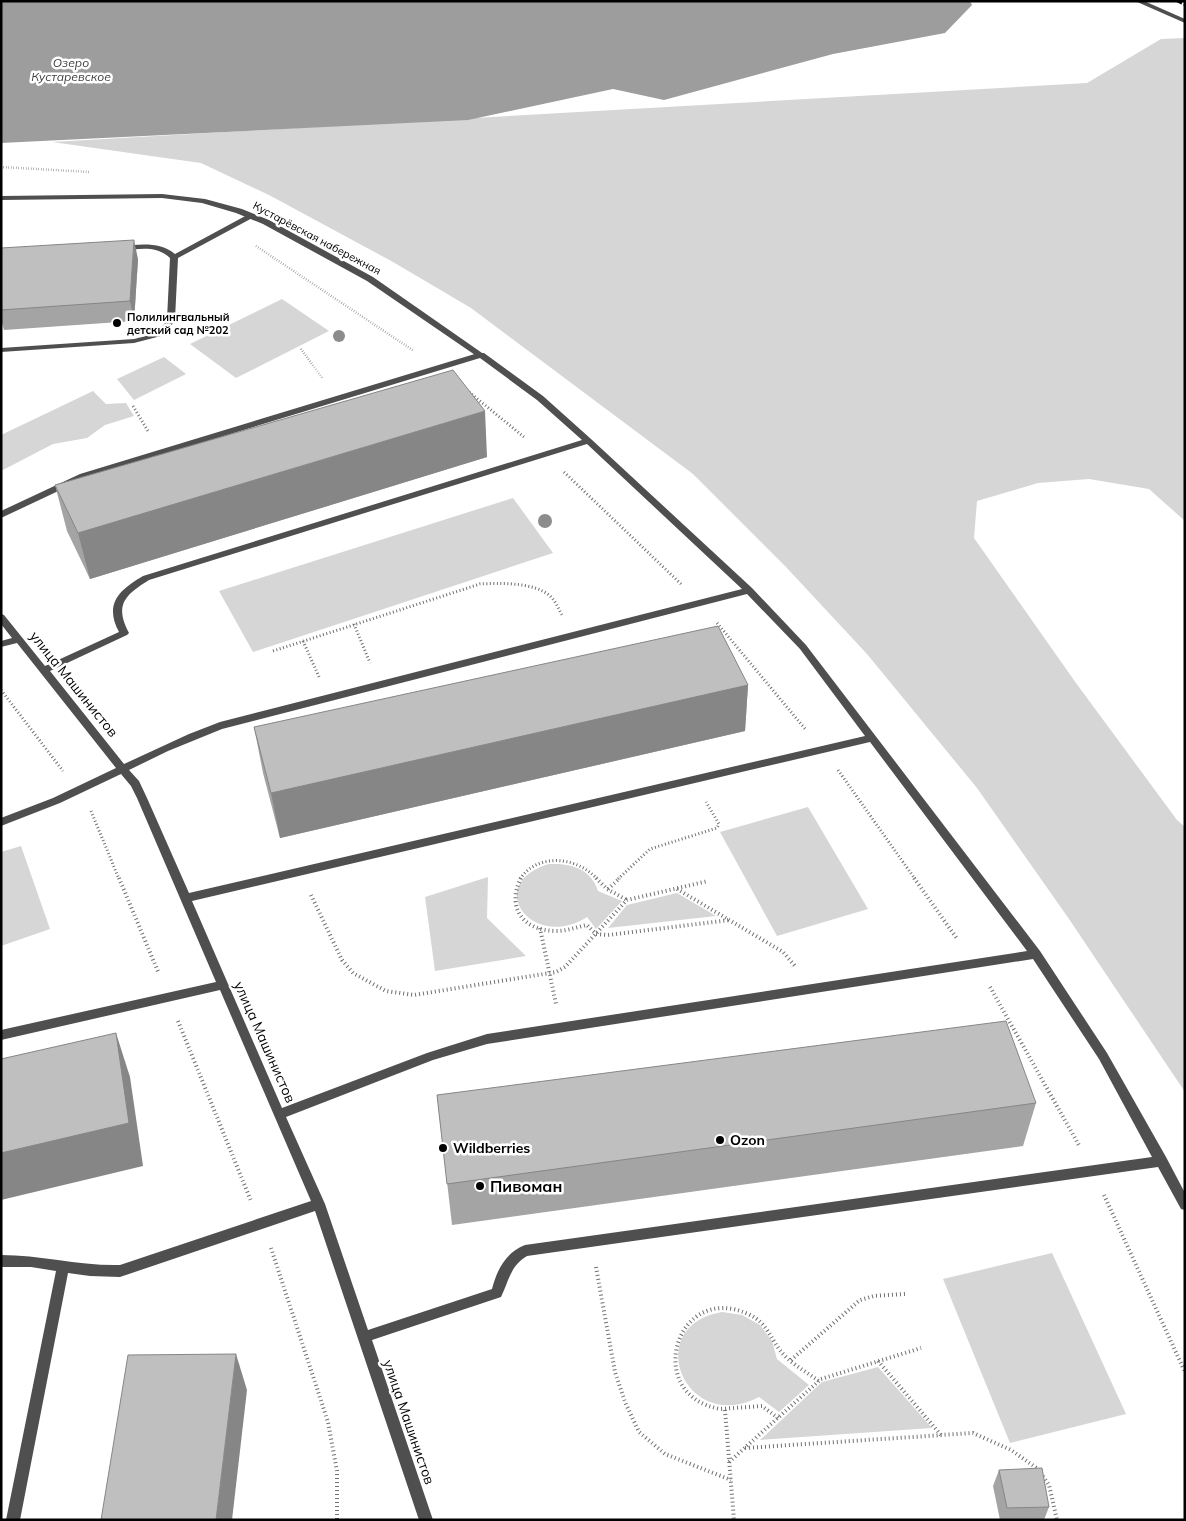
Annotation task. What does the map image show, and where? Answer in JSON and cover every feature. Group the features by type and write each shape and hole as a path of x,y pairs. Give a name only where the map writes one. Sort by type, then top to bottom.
{"street":[{"path":"1138,1 1185,21"},
{"name":"Кустарёвская набережная","path":"1,198 162,196 208,202 252,216 370,279 540,398 750,590 803,647 1036,954 1103,1056 1185,1205"},
{"path":"174,257 252,216"},
{"path":"1,350 134,341 155,335 168,326 171,320 174,257 168,251 155,247 109,250"},
{"path":"1,515 68,482 481,355"},
{"path":"44,670 124,633 116,622 116,611 119,601 134,585 146,578 588,441"},
{"path":"1,822 79,791 214,728 750,590"},
{"name":"улица Машинистов","path":"1,617 136,784 319,1204 426,1520"},
{"path":"1,644 19,639"},
{"path":"186,898 872,738"},
{"path":"280,1114 461,1045 486,1039 1036,954"},
{"path":"1,1035 224,985"},
{"path":"364,1337 497,1292 505,1267 511,1260 525,1251 1162,1161"},
{"path":"1,1261 32,1261 86,1271 120,1271 319,1204"},
{"path":"13,1520 63,1266"}],"path":[{"path":"301,349 337,399"},
{"path":"133,406 161,452"},
{"path":"273,651 473,585 496,583 539,590 545,593 556,604 572,635"},
{"path":"354,624 379,685"},
{"path":"303,641 328,698"},
{"path":"1,690 79,791 94,816 261,1224 280,1271 328,1422 337,1472 337,1520"},
{"path":"608,889 650,849 715,830 719,827 694,779"},
{"path":"627,900 608,889 590,871 571,862 549,862 529,869 516,884 513,892 513,901 522,917 530,924 540,928 562,931 587,925 596,934 608,935 730,920"},
{"path":"300,872 342,960 353,973 386,991 414,995 549,974 565,967 627,900 708,881"},
{"path":"677,888 783,952 796,968 803,990"},
{"path":"540,928 561,1027"},
{"path":"592,1242 615,1372 625,1402 639,1432 665,1454 731,1480"},
{"path":"791,1360 860,1300 874,1296 905,1294"},
{"path":"778,1418 758,1405 725,1410 713,1408 691,1396 683,1387 674,1365 675,1343 680,1332 695,1316 717,1309 729,1309 746,1314 762,1322 770,1331 784,1356 819,1381"},
{"path":"730,1462 819,1381 921,1348"},
{"path":"878,1362 941,1435"},
{"path":"725,1410 734,1520"},
{"path":"745,1448 974,1433 1037,1467 1050,1488 1056,1520"}],"shaded area":[{"path":"1185,38 1185,521 1149,489 1089,479 1038,483 977,501 974,538 1076,683 1177,820 1185,827 1185,1092 1069,919 977,788 867,654 786,567 693,474 471,308 393,262 269,195 201,163 52,142 1087,83 1161,39"},
{"path":"282,299 329,331 236,378 190,344"},
{"path":"164,357 186,374 134,400 117,379"},
{"path":"93,391 106,404 126,403 134,416 105,425 87,438 53,444 1,471 1,435"},
{"path":"513,498 553,553 253,652 219,591"},
{"path":"808,807 868,909 777,936 720,832"},
{"path":"21,846 50,929 1,946 1,852"},
{"path":"549,864 579,868 595,883 598,891 622,901 596,929 587,917 567,926 548,926 533,921 522,911 517,899 519,886 529,873"},
{"path":"488,877 487,918 526,956 435,971 425,897"},
{"path":"677,893 716,916 608,928 627,905"},
{"path":"1052,1253 1126,1414 1010,1443 943,1279"},
{"path":"722,1312 742,1315 760,1325 772,1341 777,1359 809,1385 779,1412 759,1397 733,1405 710,1402 693,1391 682,1374 678,1355 683,1337 697,1321"},
{"path":"878,1367 932,1428 760,1440 822,1382"}],"water":[{"name":"Озеро Кустаревское","path":"1,1 970,1 972,5 945,33 833,54 664,100 613,89 468,120 1,143"}],"building":[{"path":"134,240 130,301 1,310 1,248"},
{"path":"453,370 485,411 78,533 55,485"},
{"path":"718,626 748,685 271,793 254,727"},
{"path":"1006,1021 1036,1103 447,1184 437,1095"},
{"path":"116,1033 129,1123 1,1153 1,1059"},
{"path":"236,1354 216,1520 101,1520 128,1355"},
{"path":"1042,1468 1049,1507 1007,1508 999,1470"}],"railway":[{"path":"1177,1 1185,5"}],"place":[{"name":"Полилингвальный детский сад №202","path":"117,323"},
{"name":"Ozon","path":"720,1140"},
{"name":"Wildberries","path":"443,1148"},
{"name":"Пивоман","path":"480,1186"}]}
